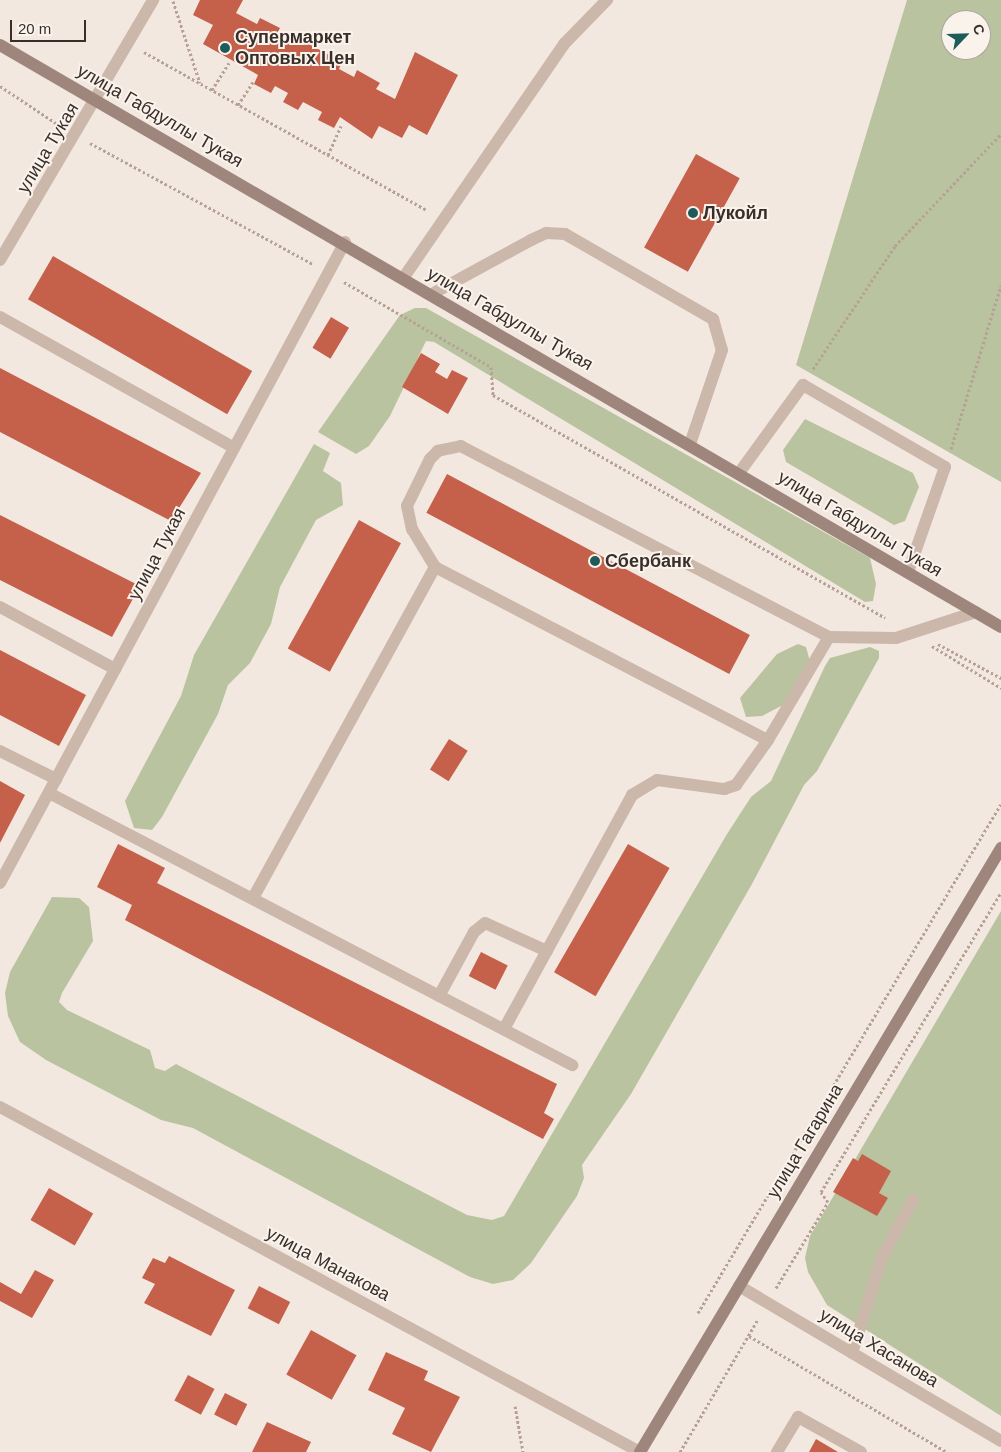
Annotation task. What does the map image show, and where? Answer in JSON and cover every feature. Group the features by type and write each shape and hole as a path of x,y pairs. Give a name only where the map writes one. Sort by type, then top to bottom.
{"street":[{"name":"улица Тукая","path":"0,260 76,136 153,0"},
{"path":"404,277 558,51 607,0"},
{"name":"улица Габдуллы Тукая","path":"0,45 345,242 1001,627"},
{"path":"432,294 531,240 546,234 564,234 713,319 722,350 690,444"},
{"name":"улица Тукая","path":"0,883 345,242"},
{"path":"0,316 234,448"},
{"path":"739,473 802,384 945,467 908,572"},
{"path":"768,740 435,567 412,529 408,501 430,459 438,451 461,446 829,637 914,635 976,612"},
{"path":"253,898 435,567"},
{"path":"0,607 115,669"},
{"path":"504,1029 632,795 657,780 724,789 736,785 768,740 829,637"},
{"path":"0,751 56,779"},
{"path":"49,793 572,1065"},
{"name":"улица Гагарина","path":"640,1452 1001,848"},
{"path":"439,996 474,932 485,923 547,951"},
{"name":"улица Манакова","path":"0,1107 640,1452"},
{"path":"852,1353 882,1258 913,1200"},
{"name":"улица Хасанова","path":"739,1286 1001,1441"},
{"path":"777,1452 798,1416 861,1452"}],"path":[{"path":"172,0 200,83"},
{"path":"128,44 436,215"},
{"path":"212,90 228,63"},
{"path":"238,105 254,80"},
{"path":"0,86 76,136 328,273 491,368 493,395 914,635 1001,688"},
{"path":"328,155 342,126"},
{"path":"802,384 895,246 1001,134"},
{"path":"945,467 1001,285"},
{"path":"914,635 956,651 1001,678"},
{"path":"692,1323 1001,804"},
{"path":"680,1452 828,1202 821,1192 1001,892"},
{"path":"749,1336 947,1452"},
{"path":"508,1381 523,1452"}],"green space":[{"path":"907,0 1001,0 1001,482 796,365"},
{"path":"415,308 426,308 870,558 876,584 873,601 865,602 434,342 426,341 390,416 369,446 356,454 318,432 400,315"},
{"path":"805,419 913,473 919,487 905,521 894,525 786,462 783,450"},
{"path":"314,444 330,453 323,471 341,483 343,505 316,520 280,587 271,624 250,663 228,685 218,714 162,817 152,830 134,828 125,801 181,696 194,655"},
{"path":"798,644 806,647 811,665 783,705 762,716 746,717 740,698 777,654"},
{"path":"870,647 879,651 879,658 817,771 804,785 752,884 631,1094 582,1165 584,1178 577,1196 531,1263 513,1280 493,1284 470,1277 193,1128 161,1120 46,1060 20,1042 8,1016 5,993 10,972 52,897 79,898 89,907 93,941 62,993 59,1002 67,1010 150,1050 155,1068 165,1071 176,1064 467,1215 492,1220 504,1216 727,834 751,797 771,781 830,658"},
{"path":"1001,911 1001,1416 827,1305 808,1272 805,1258 810,1236"}],"building":[{"path":"200,0 243,0 236,13 257,24 260,18 280,28 277,34 294,43 296,37 342,62 339,69 354,77 357,70 380,83 376,89 395,99 415,52 458,75 427,135 409,125 402,138 379,126 372,139 340,117 334,128 318,120 322,112 303,102 298,110 283,102 288,93 275,86 271,93 254,84 258,75 203,44 213,25 193,15"},
{"name":"Лукойл","path":"696,154 740,178 688,272 644,248"},
{"path":"53,256 252,371 227,414 28,299"},
{"path":"331,317 349,328 330,359 312,348"},
{"path":"421,353 440,364 435,372 447,379 452,370 468,378 448,414 402,387"},
{"path":"0,368 201,473 171,521 0,432"},
{"path":"447,474 750,635 729,674 426,513"},
{"path":"0,515 140,586 112,637 0,580"},
{"path":"359,520 401,543 330,672 288,649"},
{"path":"0,650 86,695 59,746 0,715"},
{"path":"449,739 468,751 449,781 430,770"},
{"path":"0,781 25,795 0,843"},
{"path":"118,844 165,868 157,883 557,1084 544,1113 554,1119 543,1139 125,920 132,905 97,887"},
{"path":"628,844 670,868 596,996 554,972"},
{"path":"481,952 508,966 495,990 469,976"},
{"path":"862,1154 891,1171 879,1193 888,1198 877,1216 833,1192 853,1158 858,1161"},
{"path":"49,1188 93,1214 75,1246 30,1220"},
{"path":"169,1256 235,1290 211,1336 144,1303 155,1284 142,1278 153,1258 165,1263"},
{"path":"35,1270 54,1280 32,1318 0,1301 0,1282 21,1294"},
{"path":"259,1286 290,1302 279,1324 248,1308"},
{"path":"311,1330 356,1355 332,1400 286,1375"},
{"path":"386,1352 428,1371 424,1380 460,1397 431,1452 392,1434 405,1408 368,1390"},
{"path":"188,1375 214,1389 201,1415 174,1401"},
{"path":"225,1393 247,1404 236,1426 214,1414"},
{"path":"267,1422 311,1442 306,1452 252,1452"},
{"path":"816,1439 838,1452 809,1452"}],"place":[{"name":"Супермаркет Оптовых Цен","path":"225,48"},
{"name":"Лукойл","path":"693,213"},
{"name":"Сбербанк","path":"595,561"}]}
